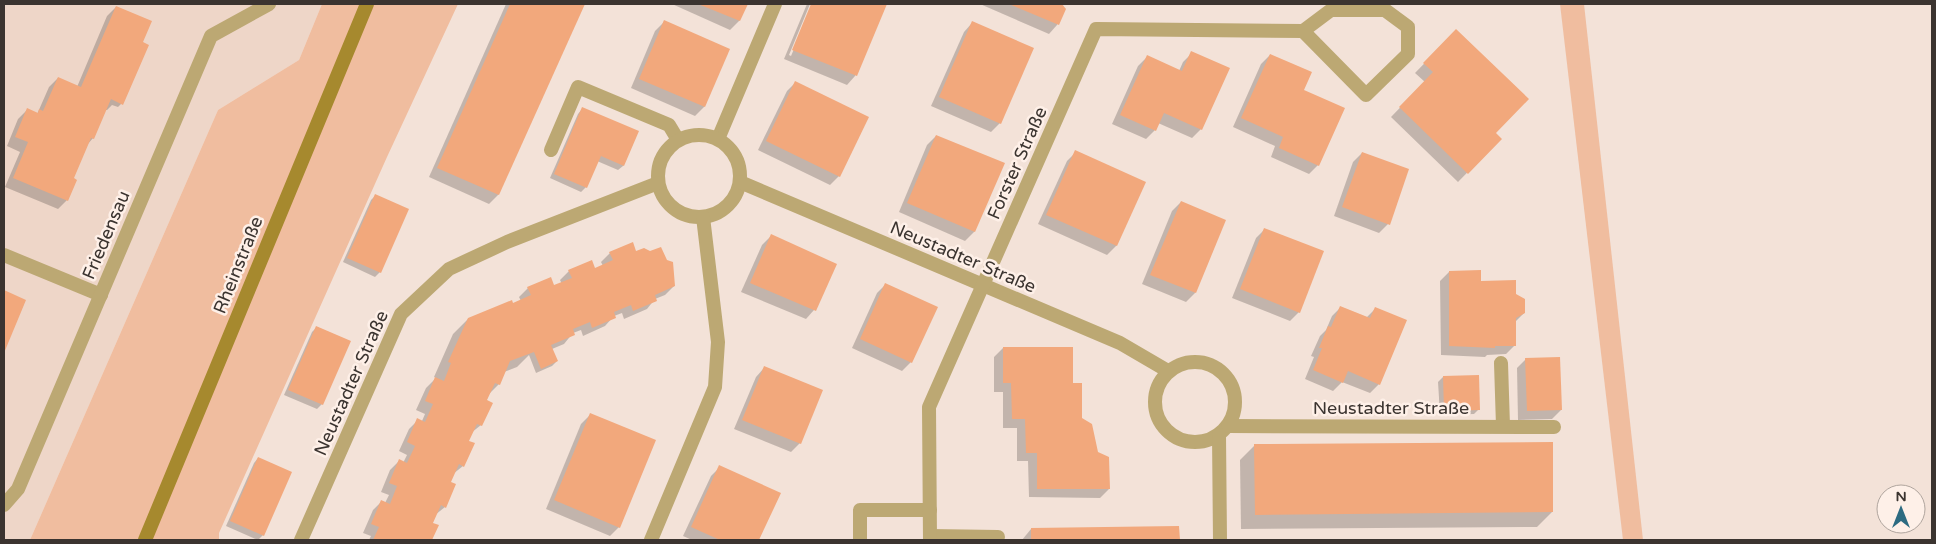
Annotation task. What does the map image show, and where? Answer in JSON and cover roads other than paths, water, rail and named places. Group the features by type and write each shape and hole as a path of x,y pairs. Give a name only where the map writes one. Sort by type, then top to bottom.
{"main road":[{"name":"Rheinstraße","path":"145,540 367,4"}],"street":[{"name":"Friedensau","path":"4,505 18,488 211,36 268,4"},
{"path":"718,139 775,4"},
{"path":"1331,10 1385,10 1408,27 1408,54 1366,95 1303,31 1331,10"},
{"name":"Forster Straße","path":"930,538 930,407 1096,29 1303,31"},
{"path":"551,150 578,87 669,125 678,140"},
{"path":"705,134 718,139 728,146 736,157 740,170 740,182 734,197 723,210 703,217 690,217 679,213 669,205 662,195 658,183 658,170 661,158 668,148 678,140 691,135 705,134"},
{"name":"Neustadter Straße","path":"740,182 1120,343 1168,371 1160,382 1155,395 1155,408 1159,422 1179,440 1193,443 1206,441 1223,431 1503,426 1554,427"},
{"name":"Neustadter Straße","path":"301,540 401,314 449,269 507,242 658,183"},
{"path":"650,540 715,387 718,342 703,217"},
{"path":"4,254 101,295"},
{"path":"1168,371 1179,365 1192,362 1205,363 1222,372 1233,389 1236,401 1234,414 1223,431 1220,540"},
{"path":"1501,363 1503,426"},
{"path":"860,540 860,510 930,510"},
{"path":"930,538 998,537"}]}
